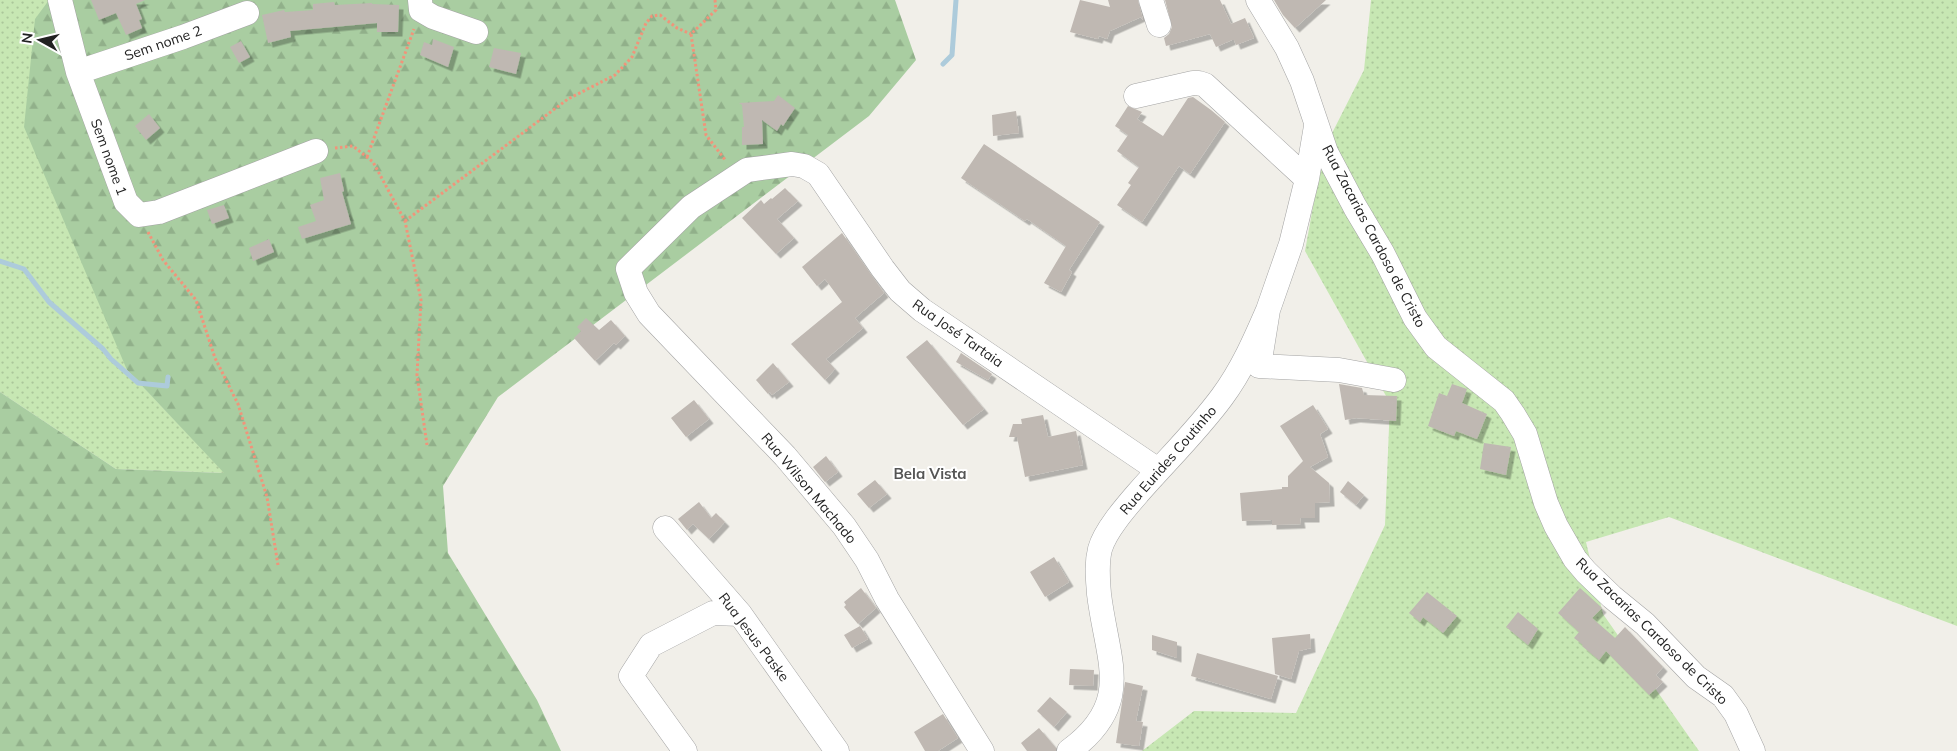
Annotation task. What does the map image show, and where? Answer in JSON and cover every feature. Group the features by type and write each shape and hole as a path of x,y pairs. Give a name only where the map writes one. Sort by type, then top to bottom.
{"street":[{"name":"Sem nome 1","path":"60,0 62,15 78,72 126,202 139,215"},
{"path":"1151,0 1160,25"},
{"name":"Rua Zacarias Cardoso de Cristo","path":"1258,0 1287,48 1302,81 1326,152 1355,207 1383,254 1415,318 1436,347 1504,401 1525,434 1546,503 1556,526 1586,572 1612,598 1645,624 1696,677 1723,696 1736,714 1753,751"},
{"path":"421,5 433,17 476,32"},
{"name":"Sem nome 2","path":"78,72 184,37 247,13"},
{"path":"1136,96 1193,83 1205,85 1306,179"},
{"path":"1316,124 1291,244 1268,310 1259,366 1339,370 1394,380"},
{"path":"139,215 159,212 316,151"},
{"name":"Rua José Tartaia","path":"747,170 792,164 804,166 818,174 883,270 907,298 1158,470"},
{"name":"Rua Wilson Machado","path":"747,170 691,207 628,269 636,293 649,314 785,456 844,526 867,560 887,598 982,751"},
{"name":"Rua Eurides Coutinho","path":"1069,751 1085,739 1100,720 1111,698 1113,669 1102,617 1097,571 1100,548 1120,514 1223,396 1248,356 1268,310"},
{"name":"Rua Jesus Paske","path":"665,528 740,614 837,751"},
{"path":"685,751 631,676 651,645 713,613 740,614"}],"path":[{"path":"691,34 716,10 715,0"},
{"path":"368,157 421,5"},
{"path":"405,221 568,99 615,75 632,57 646,23 652,16 660,15 677,28 691,34"},
{"path":"691,34 706,135 724,160 747,170"},
{"path":"316,151 353,146 368,157 373,162 405,221 421,300 417,375 427,445"},
{"path":"139,215 163,260 196,300 214,358 238,404 267,497 278,565"}],"green space":[{"path":"0,0 49,0 127,370 225,473 116,469 0,392"},
{"path":"49,0 895,0 916,60 869,116 498,397 443,486 448,553 537,700 561,751 0,751 0,392 116,469 224,473 127,370 24,127 35,19"},
{"path":"1371,0 1957,0 1957,626 1669,517 1586,542 1603,614 1699,751 1142,751 1194,711 1296,713 1385,525 1390,403 1305,251 1323,151 1364,70"}],"building":[{"path":"91,0 145,0 136,4 142,19 139,20 142,28 126,35 116,13 99,20"},
{"path":"1080,0 1110,7 1108,0 1138,0 1143,20 1141,17 1110,31 1107,39 1099,36 1098,39 1070,32"},
{"path":"1165,0 1220,0 1231,24 1245,18 1254,38 1236,45 1234,40 1232,40 1216,47 1210,34 1166,46 1164,38 1169,34 1172,27"},
{"path":"1274,0 1326,0 1295,28 1283,15"},
{"path":"334,2 335,5 372,3 399,5 398,32 377,32 377,23 290,31 291,37 268,43 262,15 284,10 285,12 313,10 313,4"},
{"path":"433,39 454,47 448,67 420,55 424,42 432,45"},
{"path":"241,41 250,57 239,63 230,47"},
{"path":"494,48 521,53 516,74 489,67"},
{"path":"778,95 795,108 783,126 781,124 777,131 762,120 763,144 742,145 742,127 744,127 742,105 739,103 774,101"},
{"path":"1193,97 1225,122 1190,174 1179,166 1142,222 1117,205 1131,185 1128,183 1139,167 1117,151 1128,135 1115,126 1128,106 1142,112 1137,119 1163,136 1188,98"},
{"path":"1016,111 1019,133 993,136 992,115"},
{"path":"149,114 160,128 146,140 135,126"},
{"path":"984,144 1100,222 1069,270 1072,272 1061,292 1044,283 1066,246 961,178"},
{"path":"340,173 344,191 342,192 351,224 302,239 298,227 316,221 310,205 324,200 320,178"},
{"path":"785,188 798,201 777,219 794,238 776,254 742,218 761,200 764,204"},
{"path":"224,205 229,218 212,224 207,210"},
{"path":"842,233 884,293 855,318 863,328 826,359 835,369 825,380 791,344 842,302 825,279 817,286 802,267"},
{"path":"269,239 274,252 253,261 249,248"},
{"path":"586,318 599,330 611,320 625,336 616,345 614,343 595,361 574,338 581,331 577,327"},
{"path":"927,340 984,409 963,425 906,357"},
{"path":"961,353 992,374 988,380 956,362"},
{"path":"773,363 789,382 772,395 770,392 768,394 756,380"},
{"path":"1339,384 1362,388 1364,395 1397,396 1396,421 1356,418 1345,420"},
{"path":"1452,384 1467,389 1462,403 1487,414 1477,439 1456,431 1454,436 1428,426 1439,393 1447,396"},
{"path":"694,400 709,419 686,437 671,418"},
{"path":"1313,405 1328,429 1320,434 1328,457 1310,467 1329,483 1330,502 1315,503 1315,518 1300,518 1301,524 1272,525 1272,520 1242,521 1240,493 1288,487 1288,476 1303,461 1280,426"},
{"path":"1043,415 1048,437 1076,431 1083,465 1025,477 1017,437 1009,437 1013,424 1022,424 1021,419"},
{"path":"1484,443 1511,447 1506,475 1480,469"},
{"path":"826,456 838,472 825,482 813,467"},
{"path":"875,480 887,494 869,508 857,494"},
{"path":"1348,481 1364,495 1356,505 1340,492"},
{"path":"699,502 711,518 716,513 725,522 709,539 693,524 687,530 678,519"},
{"path":"1054,557 1069,582 1045,597 1030,572"},
{"path":"861,588 876,608 858,624 844,607 846,605 844,602"},
{"path":"1580,588 1602,608 1592,618 1615,638 1625,627 1663,667 1656,675 1663,682 1649,695 1606,651 1599,660 1574,638 1579,632 1558,613"},
{"path":"1427,592 1457,616 1443,633 1423,617 1420,622 1409,613"},
{"path":"1518,612 1538,629 1528,645 1506,627"},
{"path":"860,626 868,639 852,648 844,635"},
{"path":"1310,634 1311,648 1299,651 1291,679 1275,674 1272,638"},
{"path":"1152,635 1177,642 1177,658 1152,650"},
{"path":"1197,653 1278,676 1271,699 1191,676"},
{"path":"1070,669 1094,670 1093,686 1069,685"},
{"path":"1125,682 1143,686 1136,721 1143,722 1139,746 1116,743"},
{"path":"1050,697 1067,712 1054,727 1037,711"},
{"path":"943,714 958,738 938,751 925,751 914,732"},
{"path":"1039,728 1056,748 1056,751 1027,751 1021,743"}],"waterway":[{"path":"943,64 952,55 956,0"},
{"path":"0,261 24,269 49,302 103,349 111,359 138,383 167,386 168,377"}],"district":[{"name":"Bela Vista","path":"930,474"}]}
